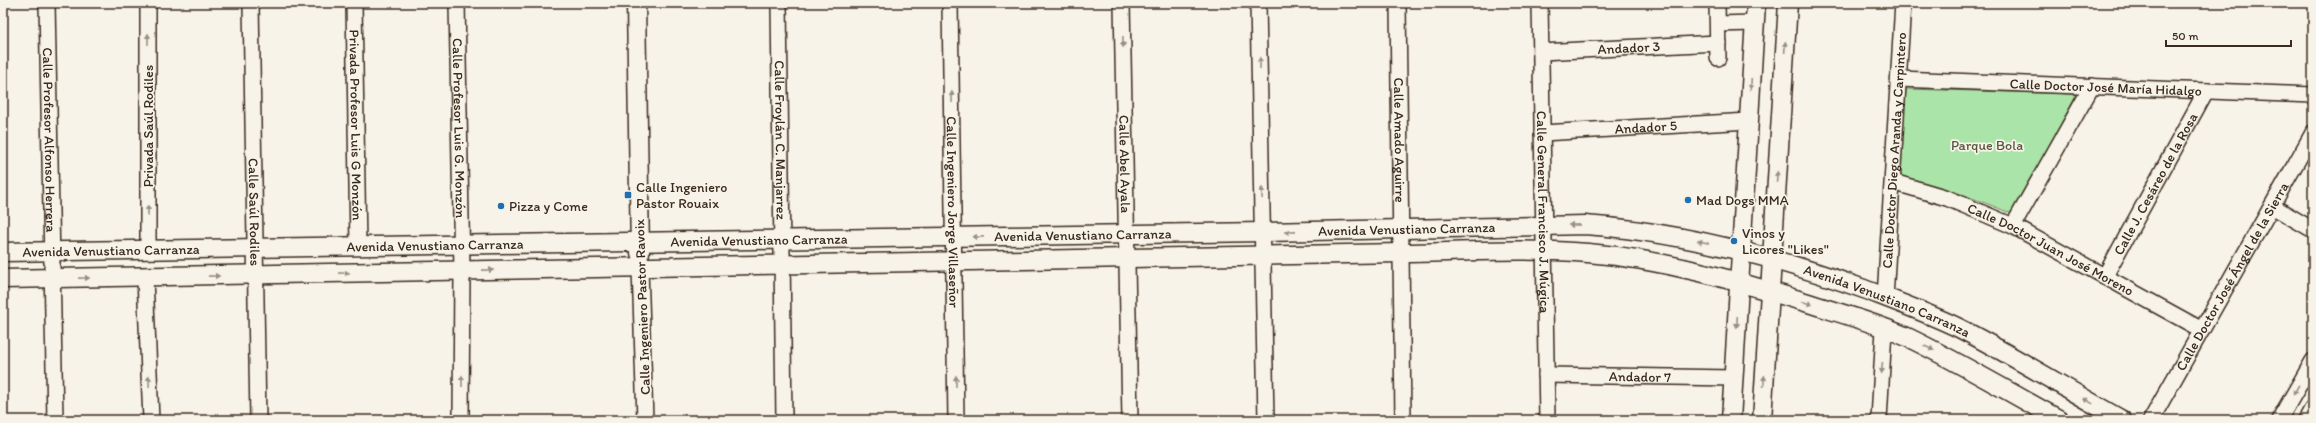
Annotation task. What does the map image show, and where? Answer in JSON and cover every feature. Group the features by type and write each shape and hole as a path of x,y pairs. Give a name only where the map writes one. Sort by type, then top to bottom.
{"street":[{"name":"Calle Profesor Alfonso Herrera","path":"47,3 52,251 51,279 55,420"},
{"name":"Privada Saúl Rodiles","path":"148,3 148,250"},
{"name":"Calle Saúl Rodiles","path":"251,3 258,420"},
{"name":"Privada Profesor Luis G Monzón","path":"354,3 358,246"},
{"name":"Calle Profesor Luis G. Monzón","path":"457,3 462,271 461,420"},
{"name":"Calle Ingeniero Pastor Ravoix","path":"636,3 640,268 645,420"},
{"name":"Calle Froylán C. Manjarrez","path":"779,3 784,265 784,420"},
{"name":"Calle Ingeniero Jorge Villaseñor","path":"950,3 955,262 956,420"},
{"name":"Calle Abel Ayala","path":"1122,3 1130,420"},
{"path":"1258,3 1266,420"},
{"name":"Calle Amado Aguirre","path":"1398,3 1403,420"},
{"name":"Calle General Francisco J. Múgica","path":"1540,3 1547,420"},
{"path":"1717,3 1718,58"},
{"path":"1731,420 1756,3"},
{"path":"1762,420 1788,3"},
{"name":"Calle Doctor Diego Aranda y Carpintero","path":"1886,298 1903,3"},
{"path":"1718,24 1754,23"},
{"name":"Andador 3","path":"1541,52 1718,43"},
{"name":"Calle Doctor José María Hidalgo","path":"1899,79 2313,95"},
{"path":"2013,226 2092,86"},
{"name":"Calle J. Cesáreo de la Rosa","path":"2105,276 2206,91"},
{"name":"Andador 5","path":"1542,133 1749,121"},
{"name":"Calle Doctor José Ángel de la Sierra","path":"2151,420 2313,133"},
{"name":"Calle Doctor Juan José Moreno","path":"1893,182 1946,198 2013,226 2202,330"},
{"path":"2272,206 2313,230"},
{"name":"Avenida Venustiano Carranza","path":"3,252 1400,230 1544,226 1622,228 1671,235 1772,258 1886,298 1958,328 2122,420"},
{"name":"Avenida Venustiano Carranza","path":"3,279 146,278 1401,253 1544,251 1588,253 1636,258 1682,267 1770,291 1884,329 1960,364 2060,420"},
{"path":"146,278 151,420"},
{"path":"1879,420 1884,329"},
{"path":"2280,420 2313,361"},
{"name":"Andador 7","path":"1546,374 1734,378"},
{"path":"2306,420 2313,407"}],"green space":[{"name":"Parque Bola","path":"1906,89 2077,94 2012,214 1956,192 1899,176"}],"place":[{"name":"Calle Ingeniero Pastor Rouaix","path":"628,195"},
{"name":"Mad Dogs MMA","path":"1688,200"},
{"name":"Pizza y Come","path":"501,206"},
{"name":"Vinos y Licores \"Likes\"","path":"1734,241"}]}
